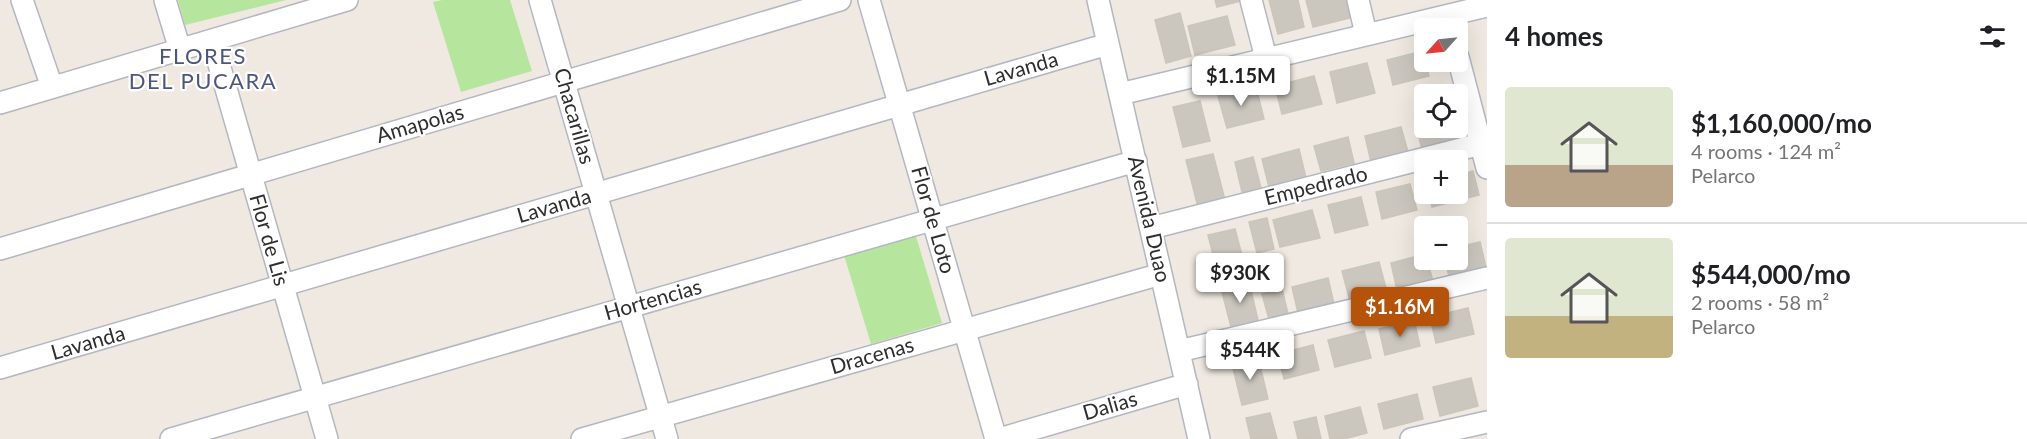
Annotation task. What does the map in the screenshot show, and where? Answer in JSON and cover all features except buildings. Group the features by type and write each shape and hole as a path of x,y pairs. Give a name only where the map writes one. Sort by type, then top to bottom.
{"street":[{"path":"22,0 52,87"},
{"path":"165,0 180,50"},
{"path":"0,103 212,40 306,6 347,0"},
{"name":"Chacarillas","path":"540,0 667,439"},
{"name":"Amapolas","path":"0,249 840,0"},
{"name":"Flor de Loto","path":"869,0 998,439"},
{"name":"Avenida Duao","path":"1098,0 1199,439"},
{"path":"1251,0 1266,58"},
{"path":"1358,0 1366,34"},
{"path":"1120,94 1487,6"},
{"name":"Flor de Lis","path":"212,40 327,439"},
{"name":"Lavanda","path":"0,368 1108,44"},
{"path":"1462,72 1487,168"},
{"name":"Empedrado","path":"1151,228 1481,144"},
{"name":"Hortencias","path":"171,439 1136,161"},
{"name":"Dracenas","path":"582,439 1161,274"},
{"path":"1179,351 1487,278"},
{"name":"Dalias","path":"998,439 1187,384"},
{"path":"1411,439 1459,434 1487,422"}],"green space":[{"path":"178,0 286,0 185,25"},
{"path":"510,0 532,71 461,92 433,2"},
{"path":"915,233 942,323 871,344 844,255"}],"district":[{"name":"FLORES DEL PUCARA","path":"203,68"}]}
